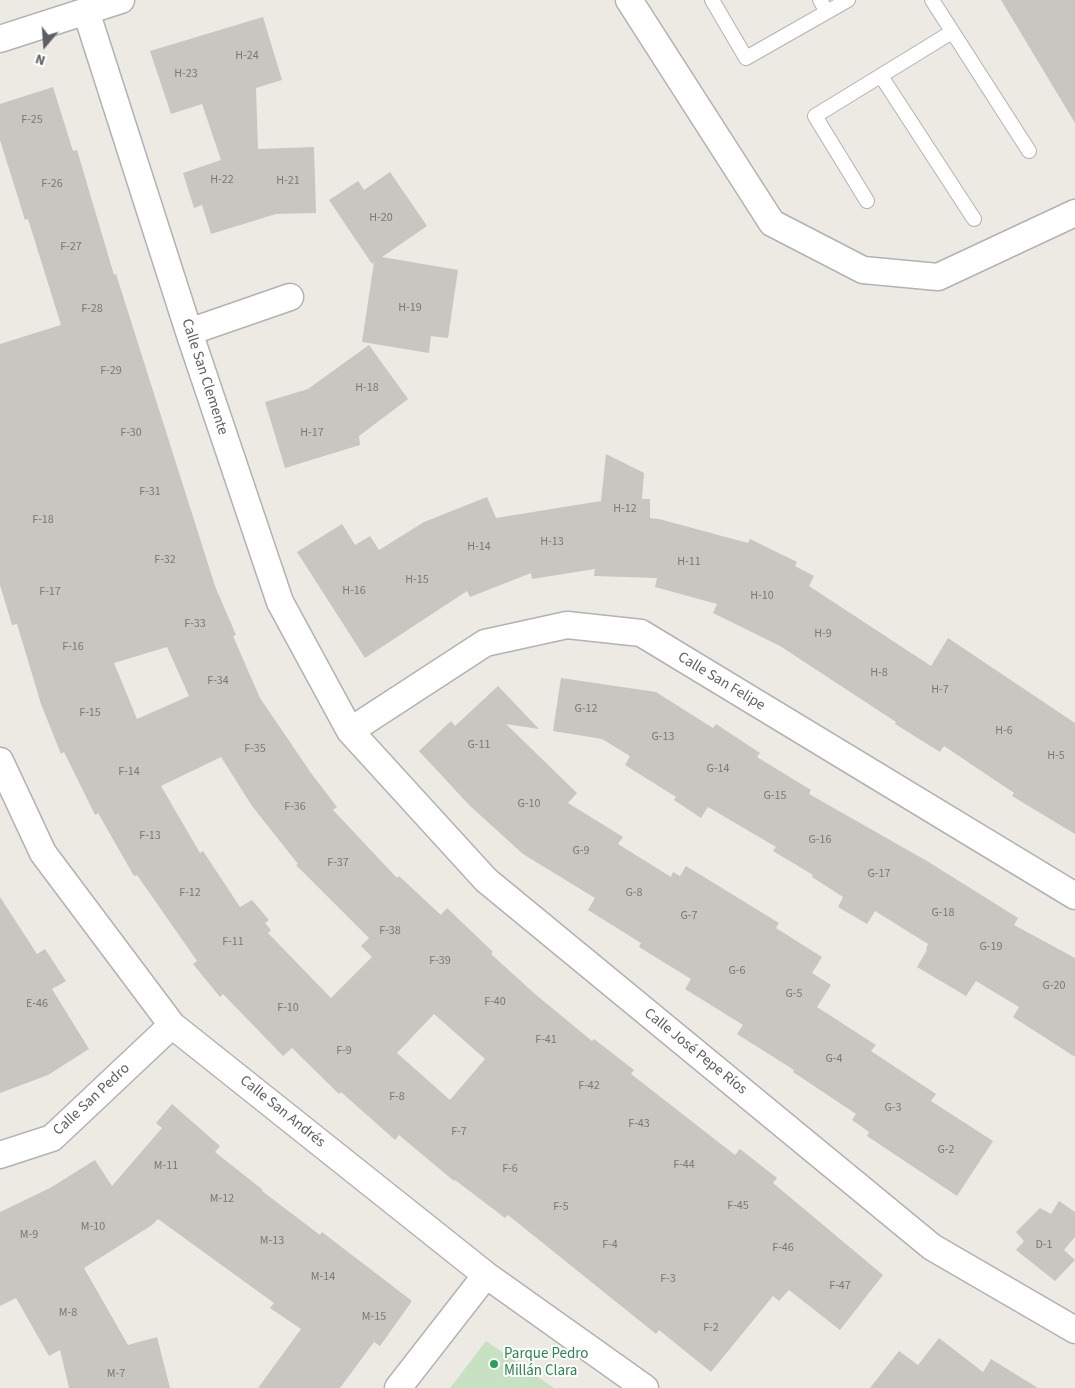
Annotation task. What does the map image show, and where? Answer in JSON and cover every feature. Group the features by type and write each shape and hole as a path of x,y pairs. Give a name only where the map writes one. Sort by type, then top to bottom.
{"street":[{"path":"0,39 121,0"},
{"path":"629,0 772,223 863,270 938,277 1075,213"},
{"name":"Calle San Clemente","path":"86,11 189,332 280,602 350,731"},
{"path":"189,332 290,297"},
{"name":"Calle San Felipe","path":"350,731 485,643 567,625 641,633 1075,896"},
{"name":"Calle José Pepe Ríos","path":"350,731 486,880 932,1247 1075,1330"},
{"name":"Calle San Andrés","path":"0,761 43,853 172,1024 486,1275 644,1388"},
{"name":"Calle San Pedro","path":"0,1155 52,1138 172,1024"},
{"path":"398,1388 486,1275"}],"lane":[{"path":"712,0 746,58 848,0"},
{"path":"820,0 827,12"},
{"path":"932,0 1029,151"},
{"path":"867,201 815,116 952,32"},
{"path":"881,76 974,220"}],"green space":[{"name":"Parque Pedro Millán Clara","path":"486,1341 554,1388 450,1388"}],"building":[{"path":"1001,0 1075,0 1075,123"},
{"path":"263,17 282,80 256,88 258,149 314,147 316,213 276,214 211,234 202,205 194,208 183,173 221,160 202,104 171,114 150,51"},
{"path":"53,87 73,151 77,150 114,275 116,274 215,586 236,635 233,636 260,698 311,773 337,807 333,810 397,878 399,876 441,915 447,908 493,952 491,954 535,994 592,1041 594,1039 634,1070 631,1074 735,1155 740,1149 777,1178 773,1183 883,1275 840,1330 789,1290 779,1301 773,1296 711,1372 659,1330 656,1334 508,1215 505,1218 454,1181 399,1135 395,1140 341,1092 339,1094 292,1048 283,1056 223,994 220,997 193,964 197,961 137,875 134,876 98,813 95,815 64,752 61,754 41,704 17,624 12,625 0,585 0,344 61,325 28,219 25,220 0,140 0,104","holes":["167,647 189,696 137,719 114,663","221,757 252,806 298,864 296,865 369,938 361,946 372,957 331,998 268,933 271,930 265,923 269,920 252,900 240,907 203,851 200,853 161,786","434,1014 485,1059 450,1100 397,1053"]},
{"path":"390,172 427,226 382,257 458,270 448,338 431,336 429,353 362,342 374,262 372,264 329,200 358,181 364,190"},
{"path":"369,345 408,399 359,436 360,445 285,468 265,402 308,389"},
{"path":"606,454 644,473 642,499 650,499 650,518 748,543 750,539 797,562 795,566 814,576 809,586 931,666 948,638 1075,723 1075,834 1012,796 1014,793 944,746 940,752 895,724 896,722 780,646 713,613 717,604 655,587 657,578 594,576 595,569 532,579 531,573 470,597 467,591 365,658 297,552 342,524 355,545 370,536 379,550 424,522 487,497 496,518 601,501"},
{"path":"561,678 656,692 713,728 716,724 760,753 757,757 811,790 809,794 927,861 1018,918 1014,925 1075,958 1075,1057 1013,1017 1019,1007 976,981 966,996 917,967 927,950 928,944 875,911 867,924 838,907 843,897 812,877 813,875 773,851 776,847 708,807 701,818 674,800 676,797 625,765 630,756 602,739 553,731"},
{"path":"498,686 539,729 506,724 577,793 568,803 623,837 618,844 671,877 673,872 680,876 686,866 779,923 776,928 822,957 812,973 831,985 817,1007 876,1045 871,1051 936,1094 931,1101 993,1141 957,1196 867,1136 869,1132 852,1120 856,1114 793,1072 794,1070 737,1034 743,1025 685,989 691,979 639,947 641,943 588,910 595,898 523,854 469,805 419,751 451,721 455,726"},
{"path":"0,897 37,954 45,949 66,981 52,989 89,1049 48,1075 0,1093"},
{"path":"172,1104 220,1146 215,1152 262,1191 320,1235 322,1232 412,1301 380,1346 374,1342 340,1388 258,1388 301,1329 270,1308 274,1303 158,1219 152,1225 84,1268 128,1345 157,1337 170,1388 69,1388 60,1350 49,1356 16,1298 0,1306 0,1212 50,1188 95,1160 112,1186 162,1128 156,1123"},
{"path":"1059,1201 1075,1212 1075,1237 1064,1250 1075,1260 1055,1281 1016,1250 1024,1241 1016,1232 1040,1208 1051,1214"},
{"path":"939,1338 983,1372 991,1359 1038,1388 870,1388 899,1351 918,1365"}],"place":[{"name":"Parque Pedro Millán Clara","path":"494,1364"}]}
